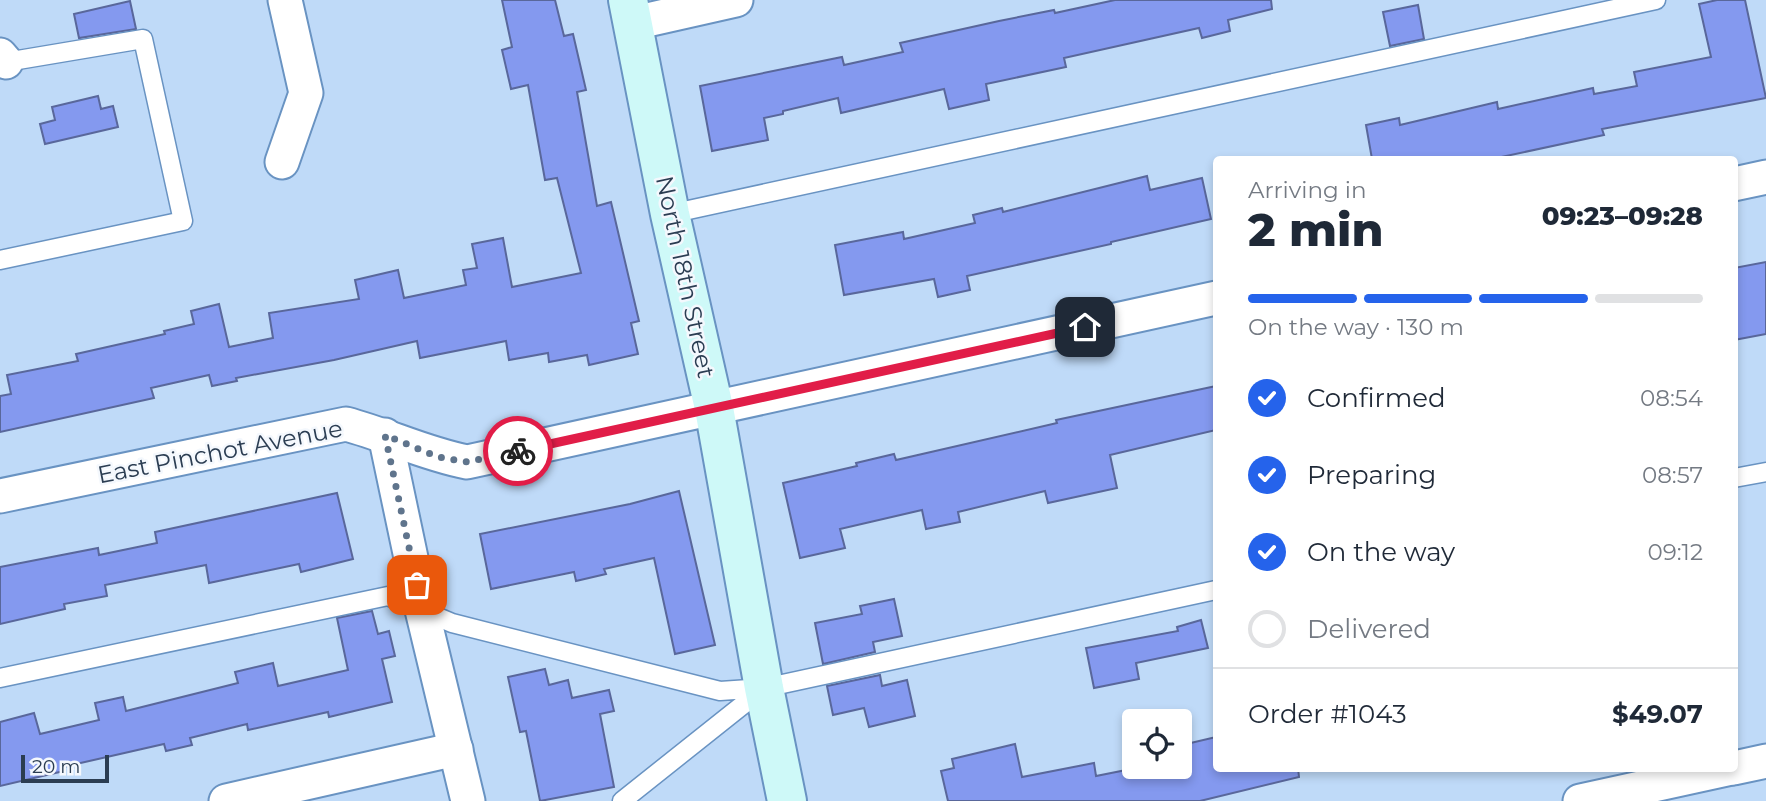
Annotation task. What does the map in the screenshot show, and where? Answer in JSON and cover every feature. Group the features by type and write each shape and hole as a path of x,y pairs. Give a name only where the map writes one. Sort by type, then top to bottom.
{"street":[{"path":"282,162 306,93 285,0"},
{"path":"631,12 736,0"},
{"name":"North 18th Street","path":"631,12 670,214 714,408 764,688 788,801"},
{"path":"1738,183 1766,177"},
{"name":"East Pinchot Avenue","path":"0,496 346,424 385,435 438,457 467,462 1213,299"},
{"path":"385,435 422,610 468,801"},
{"path":"226,801 456,749"},
{"path":"1738,767 1766,761"},
{"path":"1580,801 1714,772"}],"lane":[{"path":"670,214 1656,0"},
{"path":"0,260 183,220 143,39 3,59"},
{"path":"1738,477 1766,472"},
{"path":"0,678 388,596 452,623 720,691 764,688 1213,591"},
{"path":"622,801 764,688"}],"building":[{"path":"502,0 555,0 564,36 573,34 586,90 577,92 597,206 611,202 639,321 631,323 638,354 589,365 587,355 549,362 548,353 509,360 506,341 420,358 417,341 236,378 237,381 212,386 209,375 151,388 154,398 0,432 0,396 11,394 7,375 78,361 76,354 165,334 164,331 194,324 191,311 219,304 229,347 273,338 269,313 359,299 355,280 398,270 404,298 466,285 463,270 477,268 472,244 503,238 512,287 581,273 557,178 545,180 528,85 511,89 502,50 512,47"},
{"path":"1115,0 1271,0 1272,9 1228,20 1230,31 1202,38 1199,28 1064,58 1066,67 986,84 989,100 949,109 944,89 841,113 838,98 783,111 783,114 764,118 768,140 712,151 700,86 842,57 844,65 903,52 900,43 1054,10 1055,13"},
{"path":"1717,0 1745,0 1766,98 1602,129 1604,135 1506,156 1371,156 1366,125 1399,118 1400,125 1497,102 1498,109 1593,88 1594,94 1637,86 1634,72 1711,57 1699,4"},
{"path":"130,1 136,29 79,38 74,14"},
{"path":"1418,5 1424,39 1390,46 1383,12"},
{"path":"98,96 101,109 113,106 118,127 45,144 40,124 55,120 52,107"},
{"path":"1147,176 1150,190 1202,178 1211,219 967,276 970,290 938,297 934,279 844,295 835,245 903,232 904,239 975,223 973,215 1002,208 1003,212"},
{"path":"1766,262 1766,334 1738,339 1738,267"},
{"path":"1213,387 1213,431 1110,455 1117,488 1048,503 1045,491 958,512 960,522 926,529 922,510 840,529 845,548 800,558 783,483 857,466 856,463 894,454 896,460 1057,423 1056,420"},
{"path":"679,491 715,645 675,654 654,558 604,569 606,574 576,581 574,572 491,589 480,534 630,504"},
{"path":"337,493 353,559 301,572 299,564 209,583 206,565 105,585 107,596 64,604 65,609 0,624 0,567 98,548 99,555 157,543 155,532"},
{"path":"894,599 902,636 873,642 875,652 823,664 815,623 862,614 860,606"},
{"path":"372,611 378,634 389,631 395,656 382,659 392,702 329,717 328,712 248,730 247,724 190,738 192,745 166,751 164,744 63,767 64,771 0,786 0,722 34,713 40,734 99,720 95,703 123,697 126,711 238,683 235,672 273,663 278,686 348,670 337,618"},
{"path":"1201,620 1208,648 1136,663 1139,679 1094,688 1086,648 1178,631 1177,627"},
{"path":"545,669 549,685 568,680 572,698 609,690 614,711 600,714 614,787 540,801 526,731 520,732 508,677"},
{"path":"880,675 882,686 907,680 915,716 869,727 864,708 833,715 827,686"},
{"path":"1213,738 1213,772 1298,772 1299,777 1200,801 948,801 941,771 954,768 952,759 1015,744 1022,777 1094,763 1096,776 1122,771 1122,779 1192,779 1192,743"}],"way so far":[{"path":"417,585 385,435 438,457 467,462 518,451"}],"route":[{"path":"518,451 1085,327"}]}
